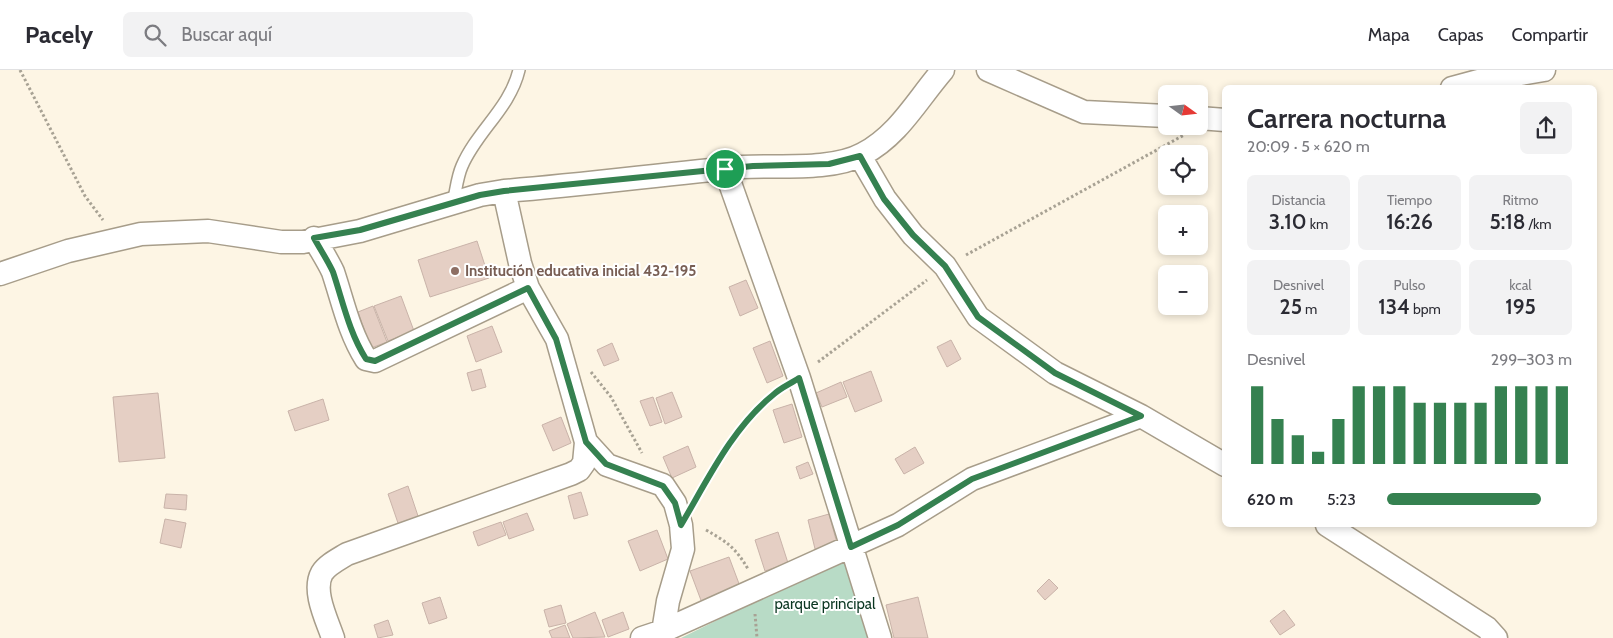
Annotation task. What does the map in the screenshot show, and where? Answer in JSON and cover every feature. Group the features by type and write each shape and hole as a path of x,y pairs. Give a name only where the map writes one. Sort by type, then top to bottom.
{"street":[{"path":"0,274 68,251 141,234 208,231 282,242 303,242 314,238 360,230 453,203 504,191 725,169 829,164 860,156 884,141 906,119 943,70"},
{"path":"988,70 1084,112 1158,116"},
{"path":"1463,85 1544,70"},
{"path":"860,156 884,199 913,235 945,266 978,317 1055,373 1141,416 1222,463"},
{"path":"725,169 799,378 880,638"},
{"path":"333,638 320,597 322,574 332,564 347,554 571,474 579,470 584,462 586,442 556,339 528,288 520,263 504,191"},
{"path":"314,238 332,271 346,318 366,359 375,361 528,288"},
{"path":"656,636 898,525 972,479 1141,416"},
{"path":"586,442 606,464 663,486 675,503 681,525 683,549 656,636"},
{"path":"1330,527 1487,628 1496,638"}],"lane":[{"path":"453,203 462,166 499,112 515,84 519,70"}],"path":[{"path":"20,70 85,196 119,239"},
{"path":"757,638 752,575 737,551 729,543 703,529 681,525 736,436 754,413 773,394 799,378 945,266 1212,119"},
{"path":"588,366 611,397 643,455"}],"green space":[{"name":"parque principal","path":"845,557 872,638 681,638"}],"building":[{"path":"477,241 489,278 430,297 418,260"},
{"path":"746,280 758,308 740,316 729,287"},
{"path":"401,296 414,331 388,341 374,306"},
{"path":"373,306 387,342 371,348 358,312"},
{"path":"492,326 502,352 476,362 467,336"},
{"path":"951,340 961,359 947,367 937,347"},
{"path":"770,341 783,376 767,383 753,348"},
{"path":"612,343 619,360 604,366 597,350"},
{"path":"481,369 486,387 472,391 467,373"},
{"path":"871,371 882,401 855,412 843,382"},
{"path":"841,382 847,397 822,407 816,393"},
{"path":"672,392 682,417 665,424 656,398"},
{"path":"158,393 165,458 119,462 113,397"},
{"path":"653,397 662,422 650,426 640,401"},
{"path":"323,399 329,420 295,431 288,411"},
{"path":"792,404 802,437 784,443 773,410"},
{"path":"561,417 571,443 553,451 542,425"},
{"path":"688,446 696,467 672,478 663,457"},
{"path":"915,447 924,463 904,474 895,459"},
{"path":"808,462 813,474 800,479 796,467"},
{"path":"408,486 419,519 399,526 388,494"},
{"path":"581,492 588,515 574,519 568,496"},
{"path":"166,494 187,495 186,510 164,508"},
{"path":"527,513 534,530 509,539 503,522"},
{"path":"829,514 838,547 816,553 808,520"},
{"path":"165,519 186,523 181,548 160,543"},
{"path":"501,522 506,535 478,546 473,532"},
{"path":"657,530 668,559 640,571 628,541"},
{"path":"778,532 788,563 765,571 755,540"},
{"path":"729,557 741,589 702,603 690,571"},
{"path":"1049,579 1058,588 1045,600 1037,591"},
{"path":"440,597 447,618 429,624 422,603"},
{"path":"918,597 928,638 894,638 886,605"},
{"path":"561,605 566,623 549,627 544,610"},
{"path":"1284,610 1295,625 1280,635 1270,621"},
{"path":"595,612 605,637 573,638 567,624"},
{"path":"623,612 629,629 608,637 602,620"},
{"path":"388,620 393,635 378,638 374,625"},
{"path":"565,625 570,638 552,638 549,631"}],"place":[{"name":"Institución educativa inicial 432-195","path":"455,271"}],"route":[{"path":"860,156 884,199 913,235 945,266 978,317 1055,373 1141,416 972,479 898,525 851,547 799,378 773,394 754,413 736,436 681,525 675,503 663,486 606,464 586,442 556,339 528,288 375,361 366,359 346,318 332,271 314,238 360,230 480,195 644,176 725,169 753,166 829,164 860,156"}]}
